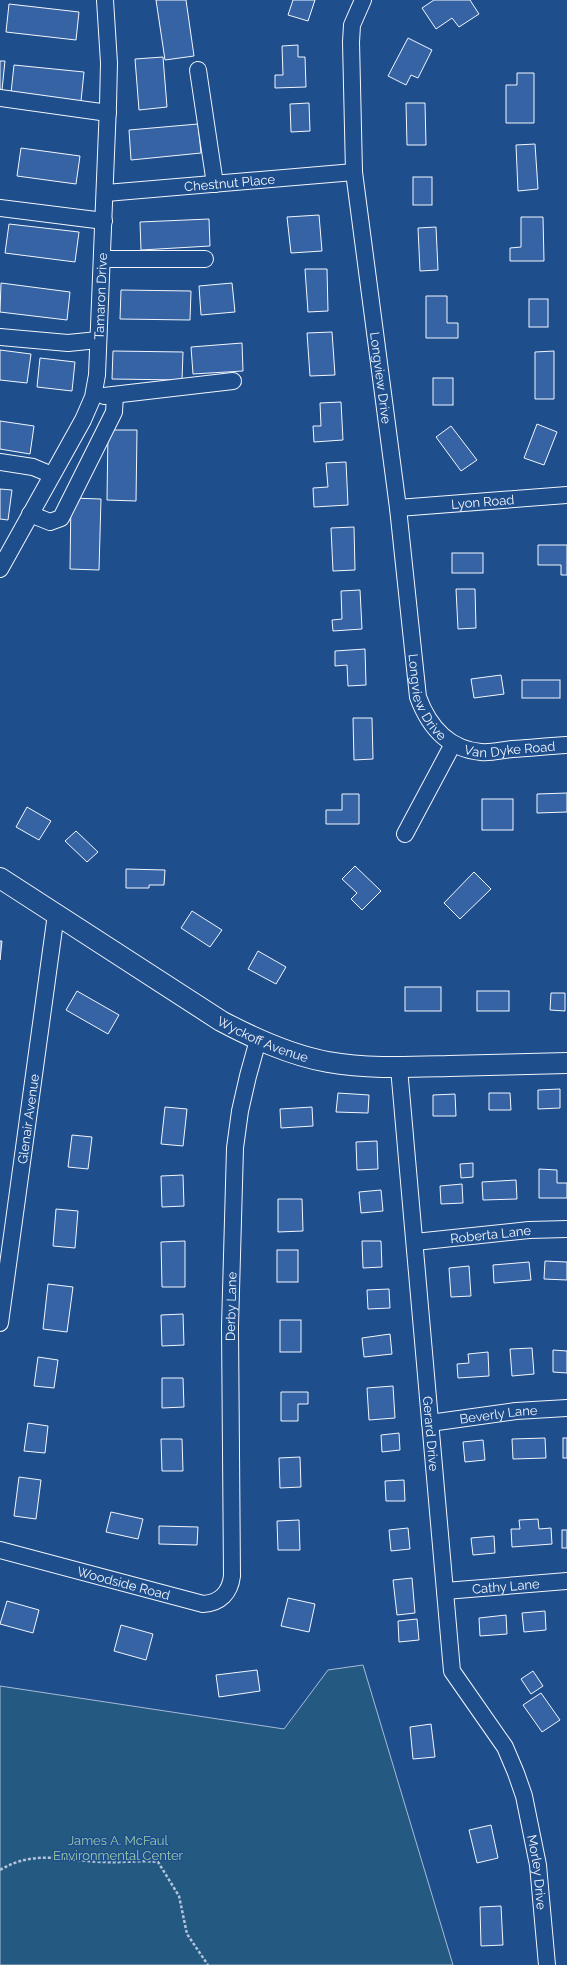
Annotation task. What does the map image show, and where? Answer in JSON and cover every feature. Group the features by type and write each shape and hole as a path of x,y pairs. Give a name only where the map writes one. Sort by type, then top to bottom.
{"main road":[{"name":"Wyckoff Avenue","path":"0,878 221,1021 258,1040 294,1053 327,1062 399,1068 567,1063"}],"street":[{"name":"Tamaron Drive","path":"0,569 83,420 93,397 97,375 106,193 109,63 105,0"},
{"name":"Longview Drive","path":"363,0 352,25 351,42 354,172 398,508 418,698 431,726 441,736 453,744"},
{"path":"198,70 215,184"},
{"path":"0,98 108,113"},
{"name":"Chestnut Place","path":"106,193 354,172"},
{"path":"0,208 104,221"},
{"path":"102,259 205,259"},
{"path":"0,337 68,343 98,340"},
{"path":"93,397 233,381"},
{"path":"30,514 50,522 61,518 114,412 115,394"},
{"path":"0,462 33,467 52,475"},
{"name":"Lyon Road","path":"398,508 567,495"},
{"path":"405,834 453,744"},
{"name":"Van Dyke Road","path":"453,744 466,749 482,752 567,745"},
{"name":"Glenair Avenue","path":"0,1323 56,914"},
{"name":"Derby Lane","path":"232,1576 230,1335 235,1148 240,1111 258,1040"},
{"name":"Gerard Drive","path":"399,1068 452,1671 504,1747 519,1780"},
{"name":"Roberta Lane","path":"415,1242 529,1230 567,1229"},
{"name":"Beverly Lane","path":"430,1424 516,1411 567,1408"},
{"name":"Woodside Road","path":"0,1550 203,1604 211,1604 220,1600 227,1593 232,1576"},
{"name":"Cathy Lane","path":"445,1591 567,1581"},
{"name":"Morley Drive","path":"519,1780 538,1865 547,1965"}],"path":[{"path":"0,1870 22,1860 42,1858 102,1862 140,1860 158,1862 178,1896 187,1934 208,1965"}],"green space":[{"name":"James A. McFaul Environmental Center","path":"363,1665 453,1965 0,1965 0,1686 284,1729 328,1670"}],"building":[{"path":"156,0 186,0 194,56 165,60"},
{"path":"293,0 315,0 308,21 288,15"},
{"path":"434,0 470,0 479,14 459,27 452,18 436,29 422,8"},
{"path":"9,4 79,12 76,40 6,32"},
{"path":"408,38 432,50 418,78 411,75 406,85 388,76"},
{"path":"298,45 298,57 305,57 306,87 275,88 275,75 283,75 282,46"},
{"path":"163,57 167,107 139,110 135,59"},
{"path":"0,61 5,61 2,90 0,89"},
{"path":"14,65 84,72 81,101 11,93"},
{"path":"517,73 534,73 534,123 506,123 506,85 517,85"},
{"path":"309,103 310,131 291,132 290,104"},
{"path":"406,103 425,103 426,145 407,145"},
{"path":"198,124 201,153 131,160 129,130"},
{"path":"535,144 538,189 518,191 516,145"},
{"path":"21,148 80,156 76,184 17,176"},
{"path":"413,177 432,177 432,205 413,205"},
{"path":"319,215 322,251 291,253 287,217"},
{"path":"521,217 543,217 544,261 510,261 510,248 521,247"},
{"path":"209,219 210,246 141,250 140,222"},
{"path":"9,224 79,232 75,262 5,253"},
{"path":"436,227 438,270 420,271 418,228"},
{"path":"305,269 327,269 328,311 308,312"},
{"path":"1,283 70,292 67,320 0,312"},
{"path":"232,283 235,312 201,315 199,286"},
{"path":"121,290 191,291 190,320 120,319"},
{"path":"426,296 447,296 447,323 458,323 458,338 426,338"},
{"path":"529,299 548,299 548,327 529,327"},
{"path":"332,332 335,375 310,376 307,333"},
{"path":"242,343 243,371 193,374 191,347"},
{"path":"0,350 31,354 27,383 0,380"},
{"path":"113,351 183,352 182,380 112,379"},
{"path":"554,351 554,399 535,399 535,352"},
{"path":"40,358 75,362 72,391 37,387"},
{"path":"433,378 453,378 453,405 433,405"},
{"path":"341,402 343,440 314,442 313,426 321,426 320,403"},
{"path":"0,421 34,426 30,454 0,449"},
{"path":"537,424 557,432 544,465 524,458"},
{"path":"451,426 477,460 461,471 436,437"},
{"path":"108,430 137,430 136,501 107,500"},
{"path":"346,462 348,505 314,507 313,488 328,487 326,463"},
{"path":"0,489 12,490 8,520 0,519"},
{"path":"71,498 101,499 99,570 70,569"},
{"path":"354,527 355,570 333,571 331,528"},
{"path":"538,545 567,545 567,575 561,575 561,565 538,565"},
{"path":"452,553 483,553 483,573 452,573"},
{"path":"456,589 475,589 476,628 458,629"},
{"path":"360,590 362,629 333,631 332,620 342,619 341,591"},
{"path":"365,649 366,685 348,686 347,665 335,666 335,651"},
{"path":"501,675 504,694 474,698 471,679"},
{"path":"522,680 560,680 560,698 522,698"},
{"path":"353,718 372,718 373,759 354,760"},
{"path":"567,793 567,812 537,813 537,794"},
{"path":"342,794 359,794 359,824 326,824 326,810 342,810"},
{"path":"482,799 513,799 513,830 482,830"},
{"path":"27,807 51,821 39,840 16,827"},
{"path":"76,831 98,852 87,862 65,841"},
{"path":"355,866 381,891 362,910 351,899 357,893 342,879"},
{"path":"126,869 165,870 164,885 149,885 149,888 126,888"},
{"path":"474,872 491,889 460,919 444,903"},
{"path":"192,911 222,930 210,947 181,928"},
{"path":"0,941 2,941 0,960"},
{"path":"258,951 286,967 276,984 248,969"},
{"path":"405,987 441,987 441,1011 405,1011"},
{"path":"77,991 119,1015 108,1034 66,1010"},
{"path":"477,991 509,991 509,1011 477,1011"},
{"path":"551,993 565,993 565,1011 550,1010"},
{"path":"560,1089 560,1108 538,1109 538,1090"},
{"path":"338,1093 369,1095 368,1113 336,1112"},
{"path":"489,1093 510,1093 511,1110 489,1110"},
{"path":"455,1094 456,1116 433,1116 433,1095"},
{"path":"165,1107 187,1109 183,1146 161,1144"},
{"path":"312,1107 313,1126 281,1128 280,1109"},
{"path":"72,1135 92,1137 88,1169 68,1167"},
{"path":"377,1141 378,1169 357,1170 356,1142"},
{"path":"473,1163 473,1177 461,1178 460,1164"},
{"path":"539,1169 557,1170 557,1183 567,1183 567,1198 539,1198"},
{"path":"183,1175 184,1206 162,1207 161,1176"},
{"path":"516,1180 517,1199 483,1200 482,1182"},
{"path":"462,1184 463,1203 441,1204 440,1186"},
{"path":"381,1190 383,1211 361,1213 359,1192"},
{"path":"278,1199 302,1199 303,1231 278,1232"},
{"path":"56,1209 78,1211 75,1248 53,1246"},
{"path":"185,1241 185,1287 162,1287 161,1242"},
{"path":"362,1241 381,1241 382,1267 363,1268"},
{"path":"277,1250 298,1250 298,1282 277,1282"},
{"path":"545,1261 567,1262 567,1280 544,1279"},
{"path":"529,1262 531,1280 494,1283 493,1265"},
{"path":"469,1266 471,1296 451,1297 449,1268"},
{"path":"48,1284 73,1287 67,1332 43,1329"},
{"path":"389,1289 390,1308 368,1309 367,1290"},
{"path":"183,1314 184,1345 162,1346 161,1315"},
{"path":"280,1320 301,1320 301,1352 280,1352"},
{"path":"390,1334 392,1354 364,1357 362,1338"},
{"path":"532,1348 534,1374 512,1376 510,1349"},
{"path":"553,1350 567,1351 567,1373 553,1372"},
{"path":"488,1352 489,1376 458,1378 457,1364 469,1363 468,1354"},
{"path":"38,1357 58,1360 54,1388 34,1386"},
{"path":"162,1378 183,1378 184,1407 162,1408"},
{"path":"393,1386 395,1418 369,1420 367,1388"},
{"path":"281,1392 308,1392 308,1404 298,1404 298,1421 281,1421"},
{"path":"28,1423 48,1426 45,1453 24,1451"},
{"path":"399,1433 400,1450 382,1452 381,1435"},
{"path":"545,1438 546,1458 513,1459 512,1439"},
{"path":"563,1438 567,1438 567,1458 563,1458"},
{"path":"161,1439 182,1439 183,1471 162,1471"},
{"path":"483,1440 485,1460 465,1462 463,1442"},
{"path":"300,1457 301,1487 280,1488 279,1458"},
{"path":"19,1477 41,1480 36,1519 14,1516"},
{"path":"404,1480 405,1501 386,1501 385,1481"},
{"path":"111,1512 143,1519 138,1539 106,1532"},
{"path":"538,1519 539,1529 551,1528 552,1544 512,1547 511,1529 520,1529 519,1520"},
{"path":"299,1520 300,1550 278,1550 277,1521"},
{"path":"159,1526 198,1527 197,1545 159,1544"},
{"path":"408,1528 410,1549 391,1551 389,1530"},
{"path":"562,1530 567,1530 567,1548 562,1548"},
{"path":"494,1536 495,1553 473,1555 471,1538"},
{"path":"412,1578 415,1613 397,1615 393,1580"},
{"path":"288,1598 315,1604 309,1632 281,1626"},
{"path":"7,1601 39,1610 33,1633 0,1624"},
{"path":"545,1611 546,1630 524,1632 522,1613"},
{"path":"506,1615 507,1634 480,1636 479,1618"},
{"path":"417,1619 419,1640 399,1642 398,1621"},
{"path":"121,1625 153,1634 146,1660 114,1651"},
{"path":"257,1670 260,1691 219,1697 216,1675"},
{"path":"533,1671 543,1686 531,1694 521,1679"},
{"path":"541,1693 560,1720 542,1732 523,1705"},
{"path":"431,1724 435,1757 413,1759 410,1727"},
{"path":"491,1825 498,1858 477,1863 469,1830"},
{"path":"501,1906 503,1945 481,1946 480,1907"}]}
